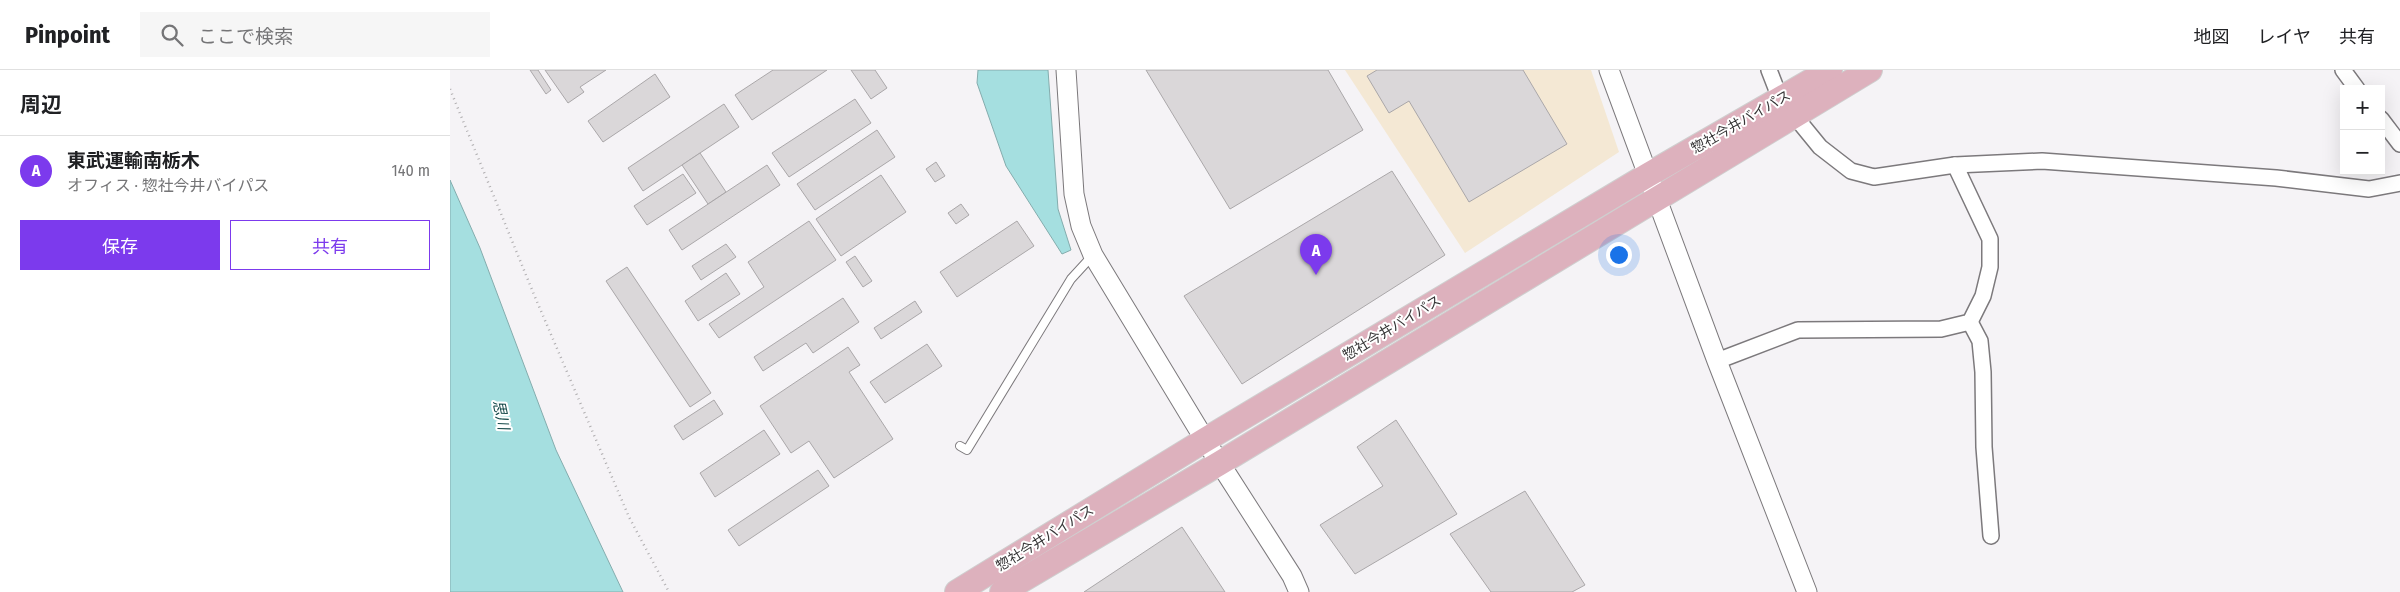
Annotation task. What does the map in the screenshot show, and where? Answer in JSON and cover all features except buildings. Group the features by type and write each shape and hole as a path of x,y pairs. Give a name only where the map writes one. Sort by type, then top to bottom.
{"main road":[{"name":"惣社今井バイパス","path":"958,592 1206,440 1648,176 1830,70"},
{"name":"惣社今井バイパス","path":"1002,592 1220,463 1870,70"}],"street":[{"path":"1066,70 1074,194 1081,226 1093,255 1220,463 1292,576 1299,592"},
{"path":"1609,70 1717,361 1806,592"},
{"path":"1769,70 1776,88"},
{"path":"2343,70 2354,85"},
{"path":"1802,125 1820,147 1851,171 1874,177 1955,165 2042,161 2276,178 2369,189 2400,183"},
{"path":"2385,125 2400,144"},
{"path":"1717,361 1798,330 1942,329 1970,322 1983,296 1990,267 1990,238 1955,165"},
{"path":"1970,322 1980,341 1984,447 1991,536"}],"lane":[{"path":"960,446 967,450 1071,279 1093,255"}],"path":[{"path":"450,89 628,517 669,592"}],"shaded area":[{"path":"1345,70 1591,70 1619,152 1465,253"}],"water":[{"path":"978,70 1048,70 1058,209 1071,250 1062,254 1006,166 977,83"},
{"name":"思川","path":"450,180 480,248 556,450 623,592 450,592"}],"place":[{"name":"東武運輸南栃木","path":"1316,275"}]}
